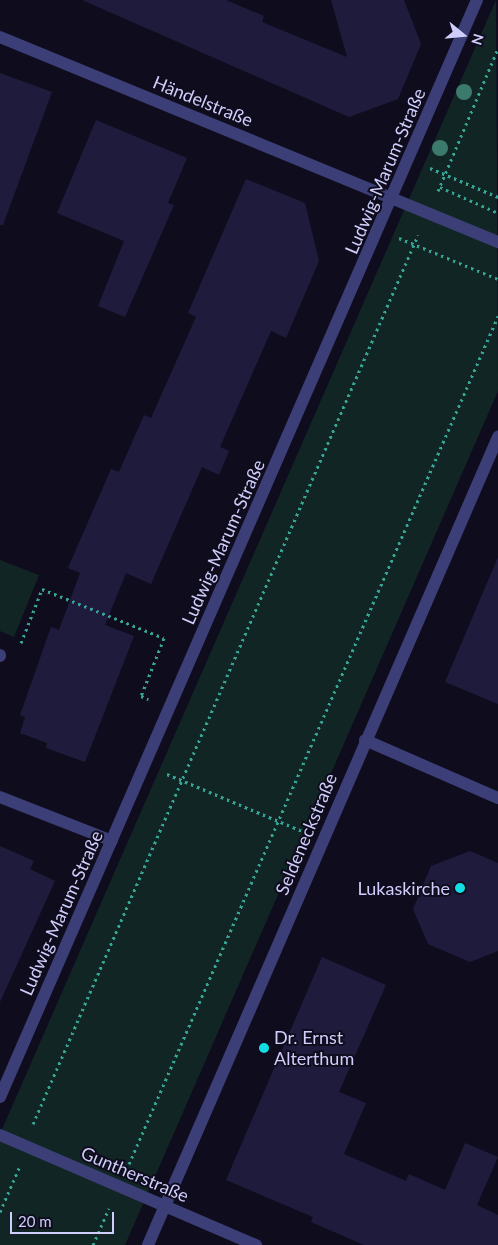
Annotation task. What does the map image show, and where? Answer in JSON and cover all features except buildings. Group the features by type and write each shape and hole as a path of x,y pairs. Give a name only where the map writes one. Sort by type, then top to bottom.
{"street":[{"name":"Ludwig-Marum-Straße","path":"0,1098 410,159 477,0"},
{"name":"Händelstraße","path":"0,37 498,242"},
{"name":"Seldeneckstraße","path":"148,1245 365,740 498,438"},
{"path":"365,740 498,798"},
{"path":"0,798 112,841"},
{"name":"Guntherstraße","path":"0,1136 27,1145 256,1245"}],"path":[{"path":"0,1212 27,1145 35,1117 180,780 440,187 498,48"},
{"path":"410,159 498,197"},
{"path":"440,187 498,213"},
{"path":"379,230 498,279"},
{"path":"93,1245 498,316"},
{"path":"13,642 20,645 42,589 164,638 141,696"},
{"path":"145,766 323,840"}],"green space":[{"path":"496,0 498,391 125,1245 0,1245 0,1134"},
{"path":"0,560 39,575 14,637 0,631"}],"place":[{"name":"Lukaskirche","path":"460,888"},
{"name":"Dr. Ernst Alterthum","path":"264,1048"}]}
